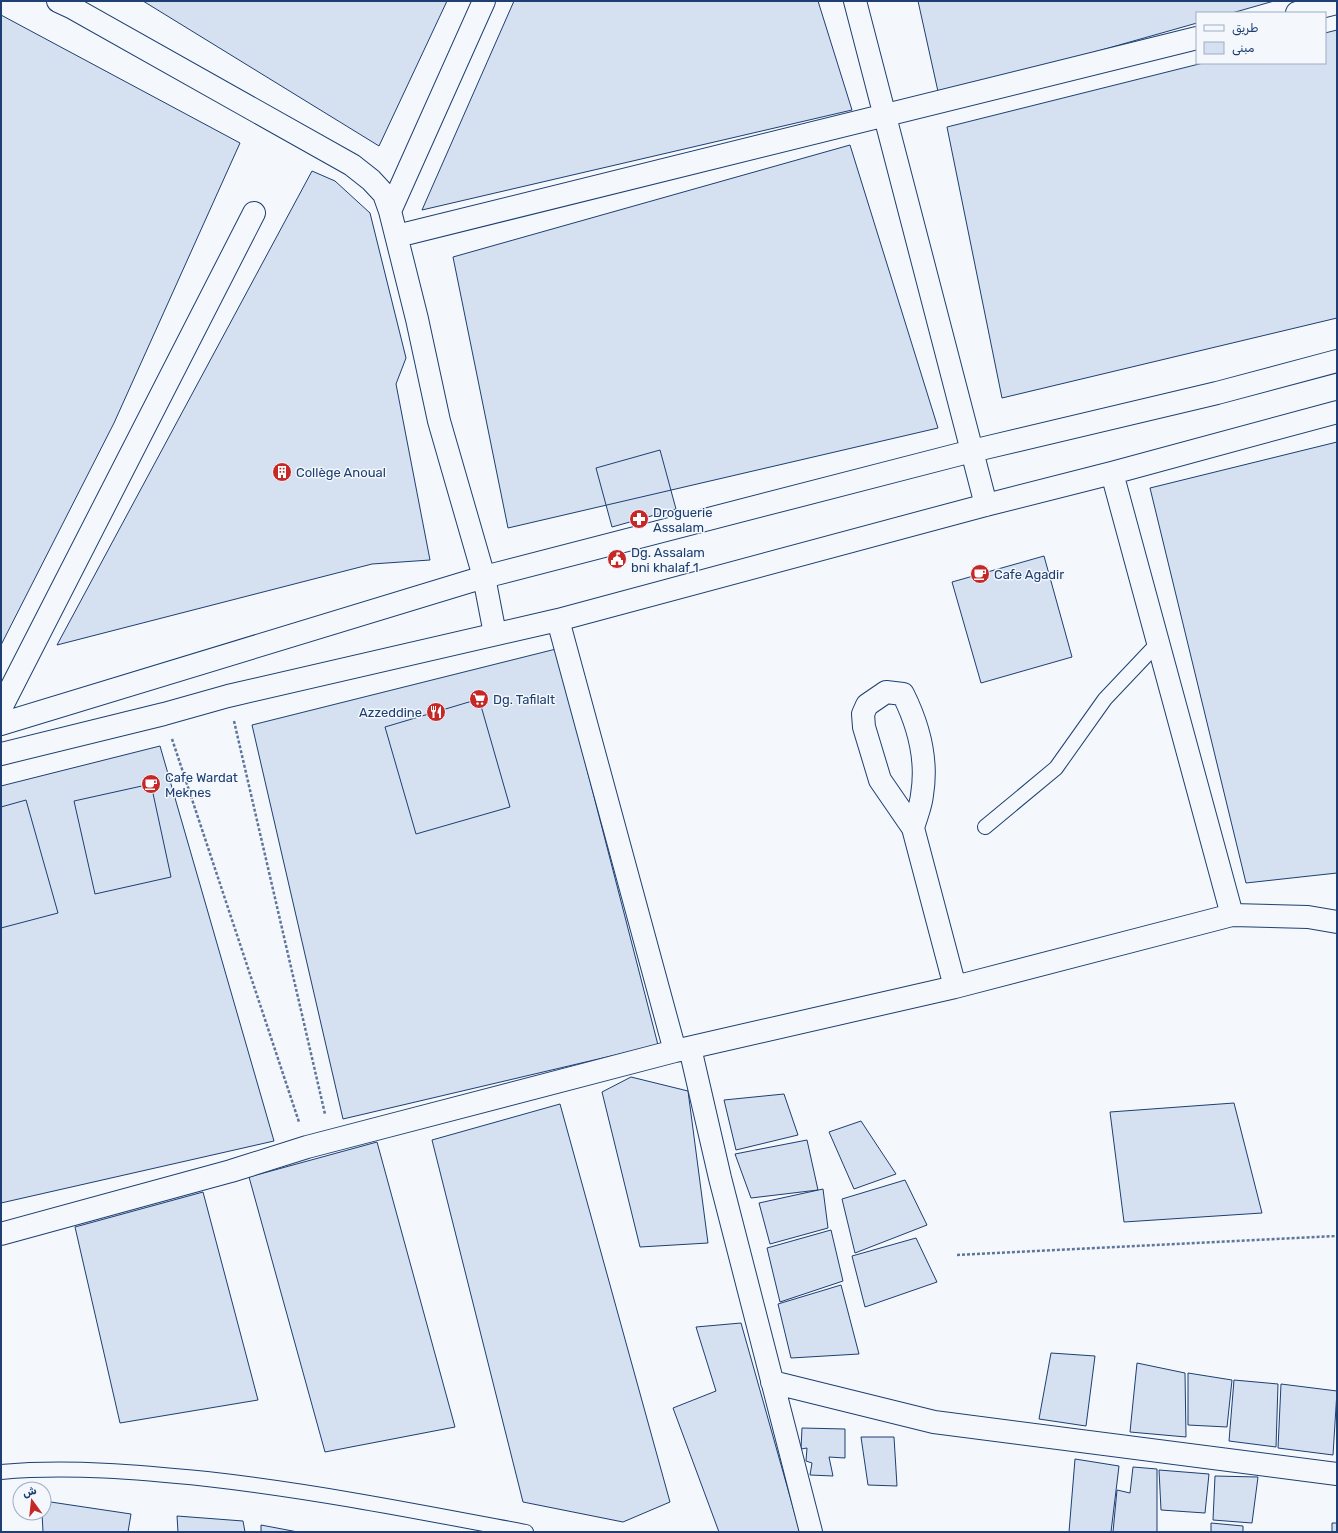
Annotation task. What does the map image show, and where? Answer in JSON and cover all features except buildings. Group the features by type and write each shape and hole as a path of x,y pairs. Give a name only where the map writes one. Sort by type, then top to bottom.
{"street":[{"path":"390,211 484,1"},
{"path":"855,1 986,505"},
{"path":"68,3 352,165 371,180 384,194 397,236 439,421 484,577 495,634"},
{"path":"1302,12 1337,3"},
{"path":"397,236 1196,38"},
{"path":"1,708 254,213"},
{"path":"1,724 484,577 972,452 1217,393 1337,361"},
{"path":"1,754 164,714 228,696 558,620 986,505 1112,474 1337,412"},
{"path":"1112,474 1232,915"},
{"path":"558,620 720,1178 811,1532"},
{"path":"913,828 922,796 924,756 918,729 903,694 886,692 867,705 863,714 864,727 880,780 913,828 956,987"},
{"path":"1,1234 231,1171 307,1147 682,1049 956,987 1232,915 1308,917 1337,922"},
{"path":"772,1382 934,1422 1337,1474"}],"lane":[{"path":"985,827 1056,768 1105,699 1158,642"},
{"path":"1,1472 28,1470 84,1470 160,1474 242,1483 355,1500 526,1532"}],"path":[{"path":"228,696 332,1141"},
{"path":"164,714 307,1147"},
{"path":"956,1255 1337,1236"}],"place":[{"name":"Collège Anoual","path":"282,472"},
{"name":"Droguerie Assalam","path":"639,519"},
{"name":"Dg. Assalam bni khalaf 1","path":"617,559"},
{"name":"Cafe Agadir","path":"980,574"},
{"name":"Dg. Tafilalt","path":"479,699"},
{"name":"Azzeddine","path":"436,712"},
{"name":"Cafe Wardat Meknes","path":"151,784"}]}
